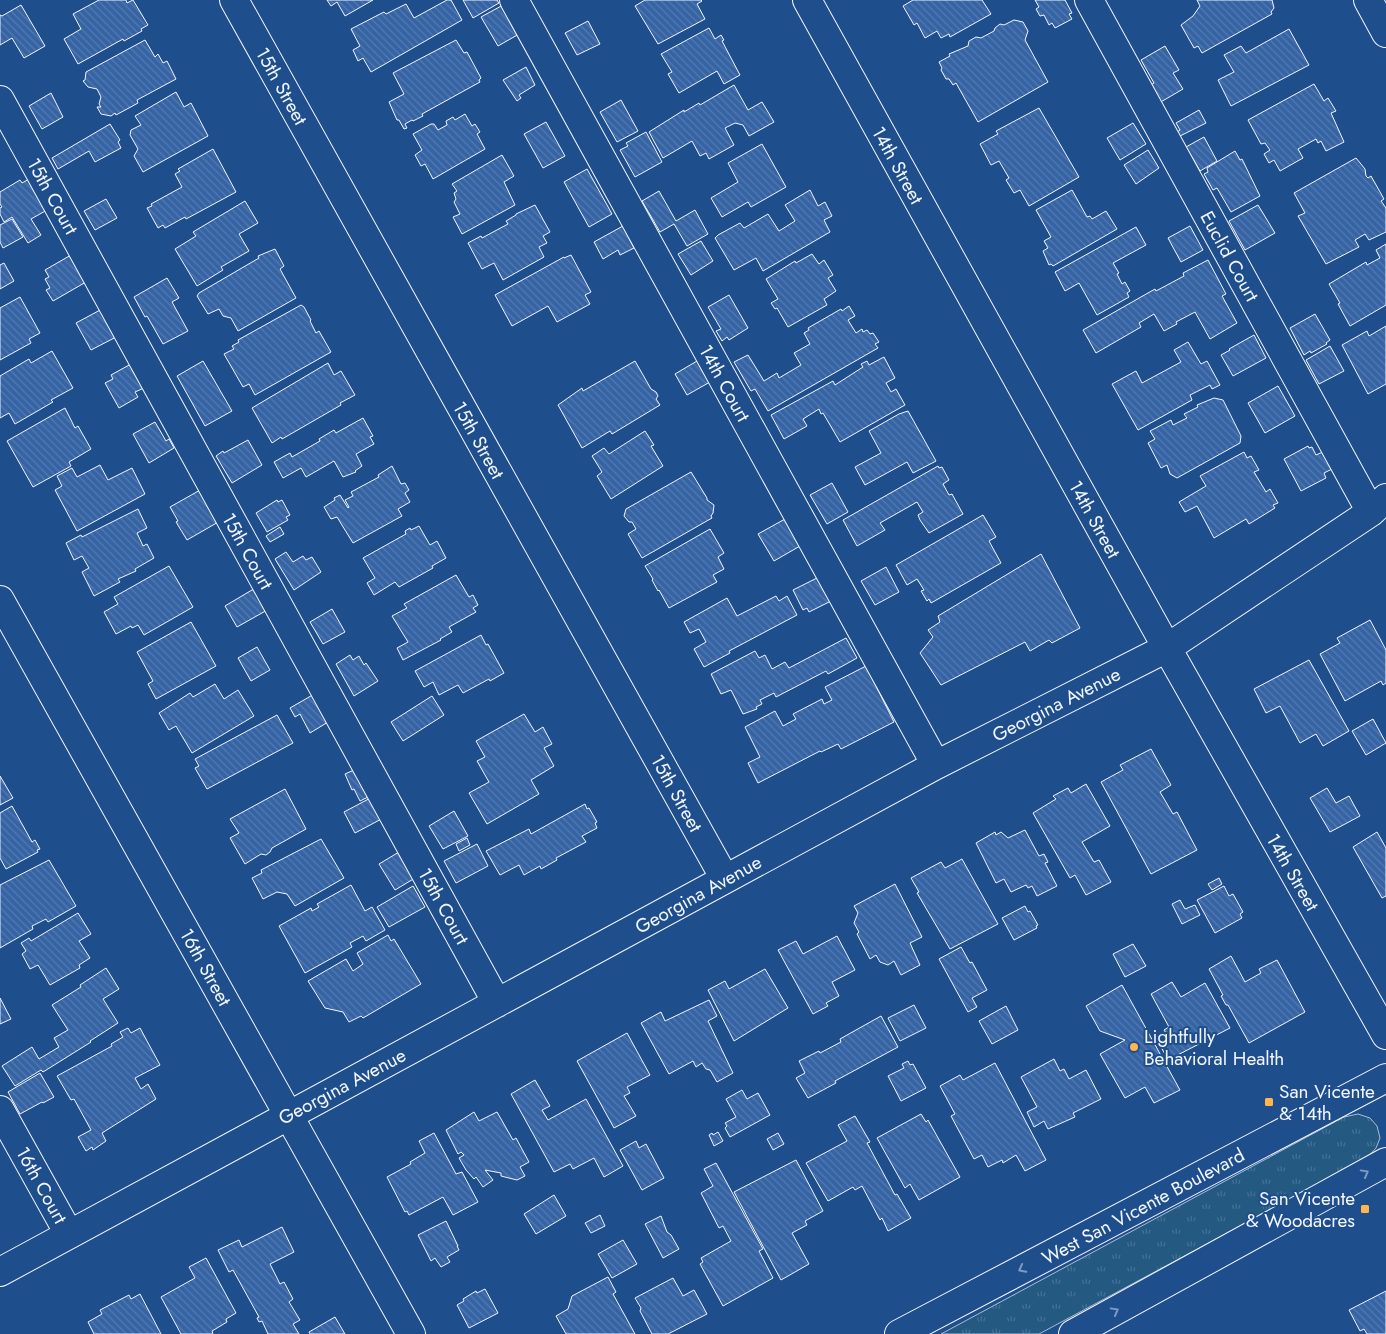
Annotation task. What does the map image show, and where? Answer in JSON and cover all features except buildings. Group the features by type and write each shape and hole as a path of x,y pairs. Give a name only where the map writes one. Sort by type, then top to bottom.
{"street":[{"name":"15th Street","path":"234,0 725,879"},
{"name":"14th Court","path":"514,0 936,765"},
{"name":"14th Street","path":"807,0 1167,648 1386,1036"},
{"name":"Euclid Court","path":"1089,0 1378,505"},
{"path":"1368,0 1386,33"},
{"name":"15th Court","path":"0,100 497,1002"},
{"name":"Georgina Avenue","path":"0,1272 936,765 1167,648 1378,505"},
{"name":"16th Street","path":"0,600 411,1334"},
{"name":"West San Vicente Boulevard","path":"899,1334 1386,1078"},
{"name":"16th Court","path":"0,1110 69,1234"},
{"path":"1073,1334 1386,1162"}],"green space":[{"path":"1358,1114 1370,1118 1377,1126 1380,1138 1376,1148 1367,1158 1039,1334 941,1334 1344,1117"}],"place":[{"name":"Lightfully Behavioral Health","path":"1134,1047"},
{"name":"San Vicente & 14th","path":"1269,1102"},
{"name":"San Vicente & Woodacres","path":"1365,1209"}]}
